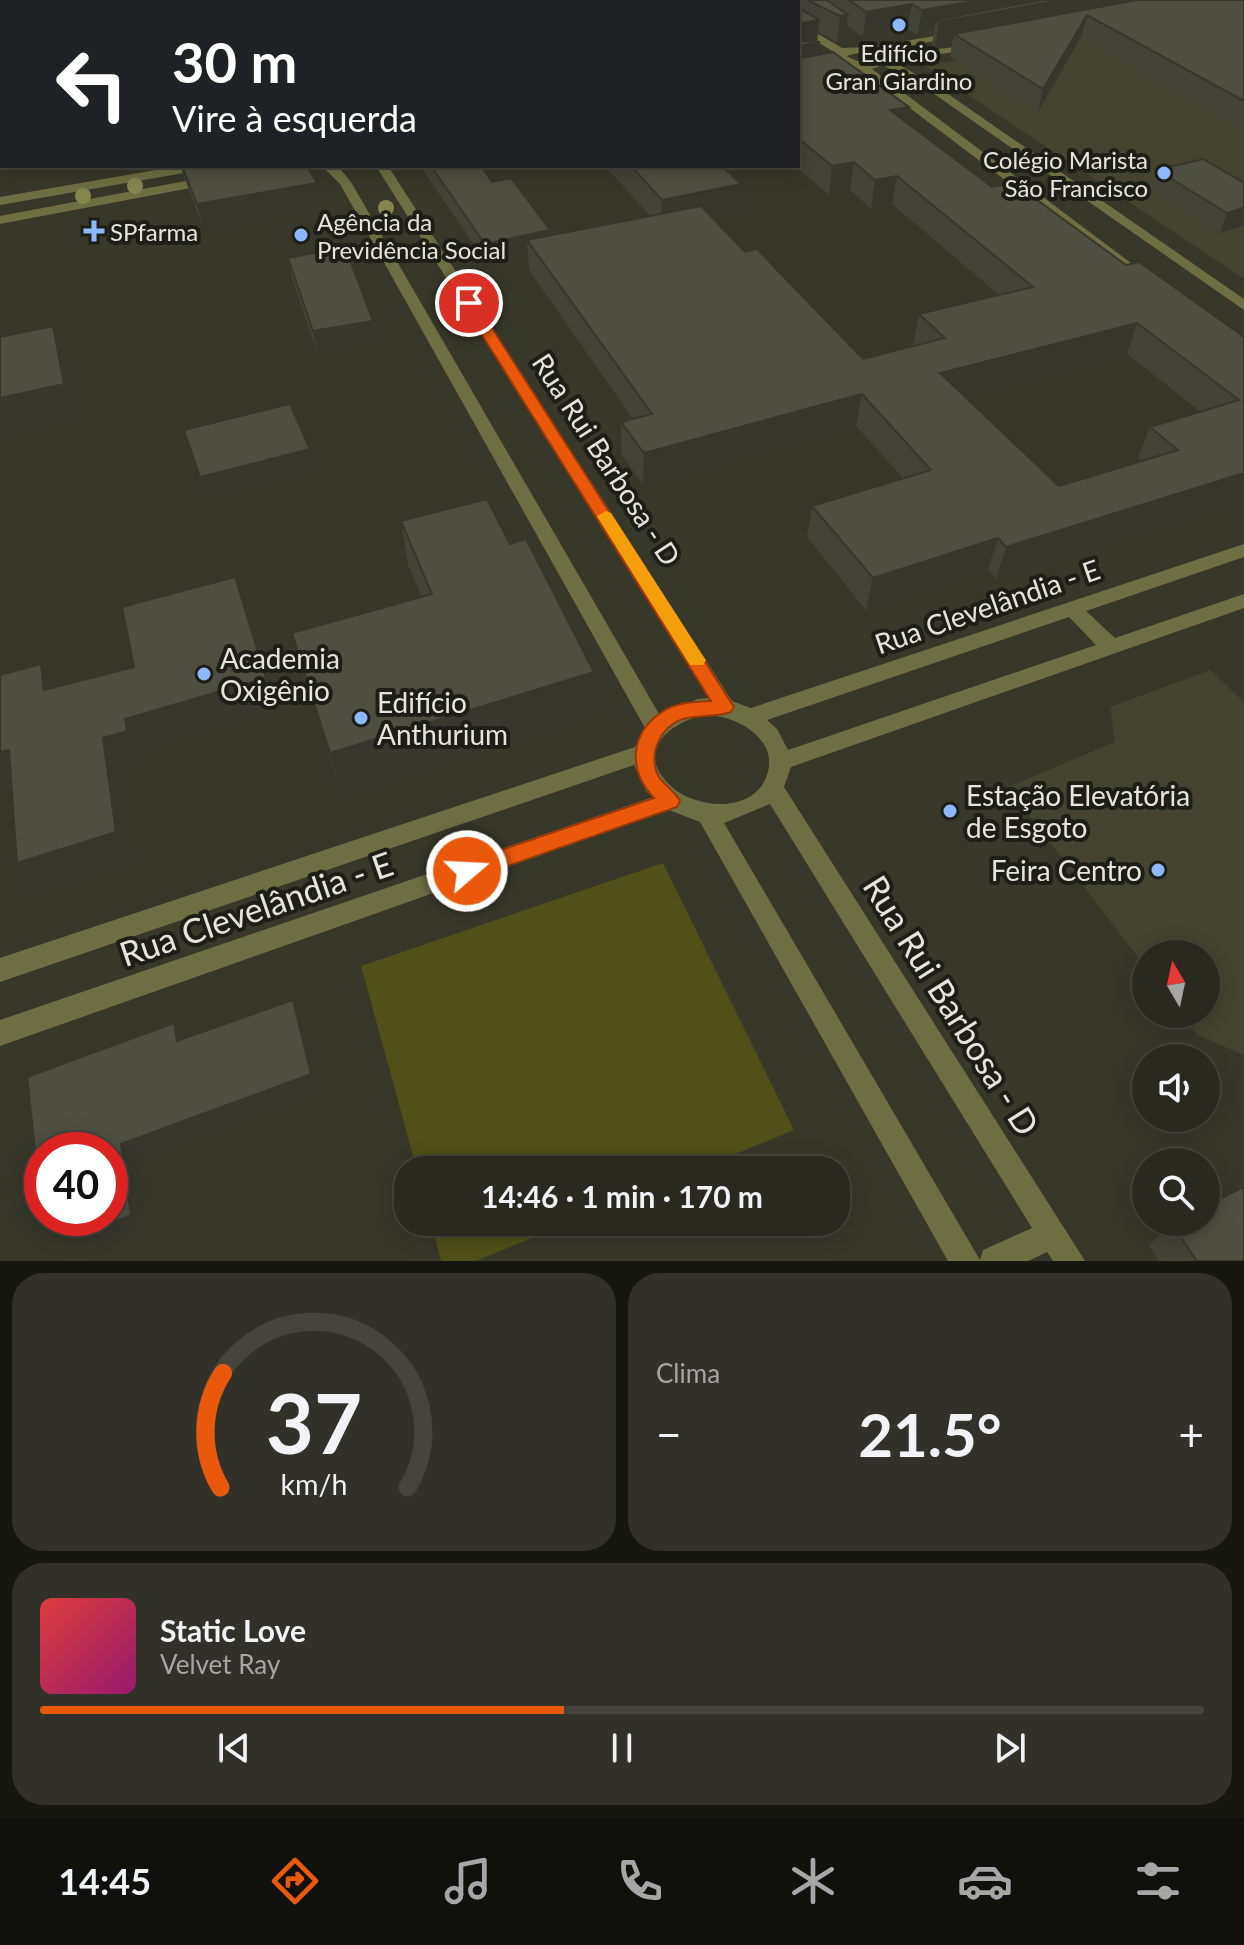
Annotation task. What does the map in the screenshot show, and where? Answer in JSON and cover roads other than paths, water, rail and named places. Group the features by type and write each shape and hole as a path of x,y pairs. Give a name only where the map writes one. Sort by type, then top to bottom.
{"street":[{"path":"800,26 841,54 843,61 858,66 1159,289"},
{"path":"825,57 972,31"},
{"path":"854,39 931,87 1244,306"},
{"path":"840,70 987,44"},
{"path":"0,201 190,168"},
{"path":"330,168 345,182 656,728"},
{"name":"Rua Rui Barbosa - D","path":"383,168 725,707"},
{"path":"0,220 225,177"},
{"name":"Rua Clevelândia - E","path":"750,717 1244,550"},
{"path":"780,762 1244,601"},
{"path":"1072,608 1110,646"},
{"path":"725,707 750,717 772,737 780,762 772,788 757,802 742,810 707,814 669,801 649,779 644,753 647,739 656,728 682,711 725,707"},
{"name":"Rua Clevelândia - E","path":"0,970 644,753"},
{"name":"Rua Rui Barbosa - D","path":"772,788 1070,1261"},
{"name":"Rua Clevelândia - E","path":"0,1033 669,801"},
{"path":"707,814 965,1261"},
{"path":"994,1261 1053,1234"}],"place":[{"name":"Edifício Gran Giardino","path":"899,25"},
{"name":"Colégio Marista São Francisco","path":"1164,173"},
{"name":"SPfarma","path":"94,231"},
{"name":"Agência da Previdência Social","path":"301,235"},
{"name":"Academia Oxigênio","path":"204,674"},
{"name":"Edifício Anthurium","path":"361,718"},
{"name":"Estação Elevatória de Esgoto","path":"950,811"},
{"name":"Feira Centro","path":"1158,870"}]}
